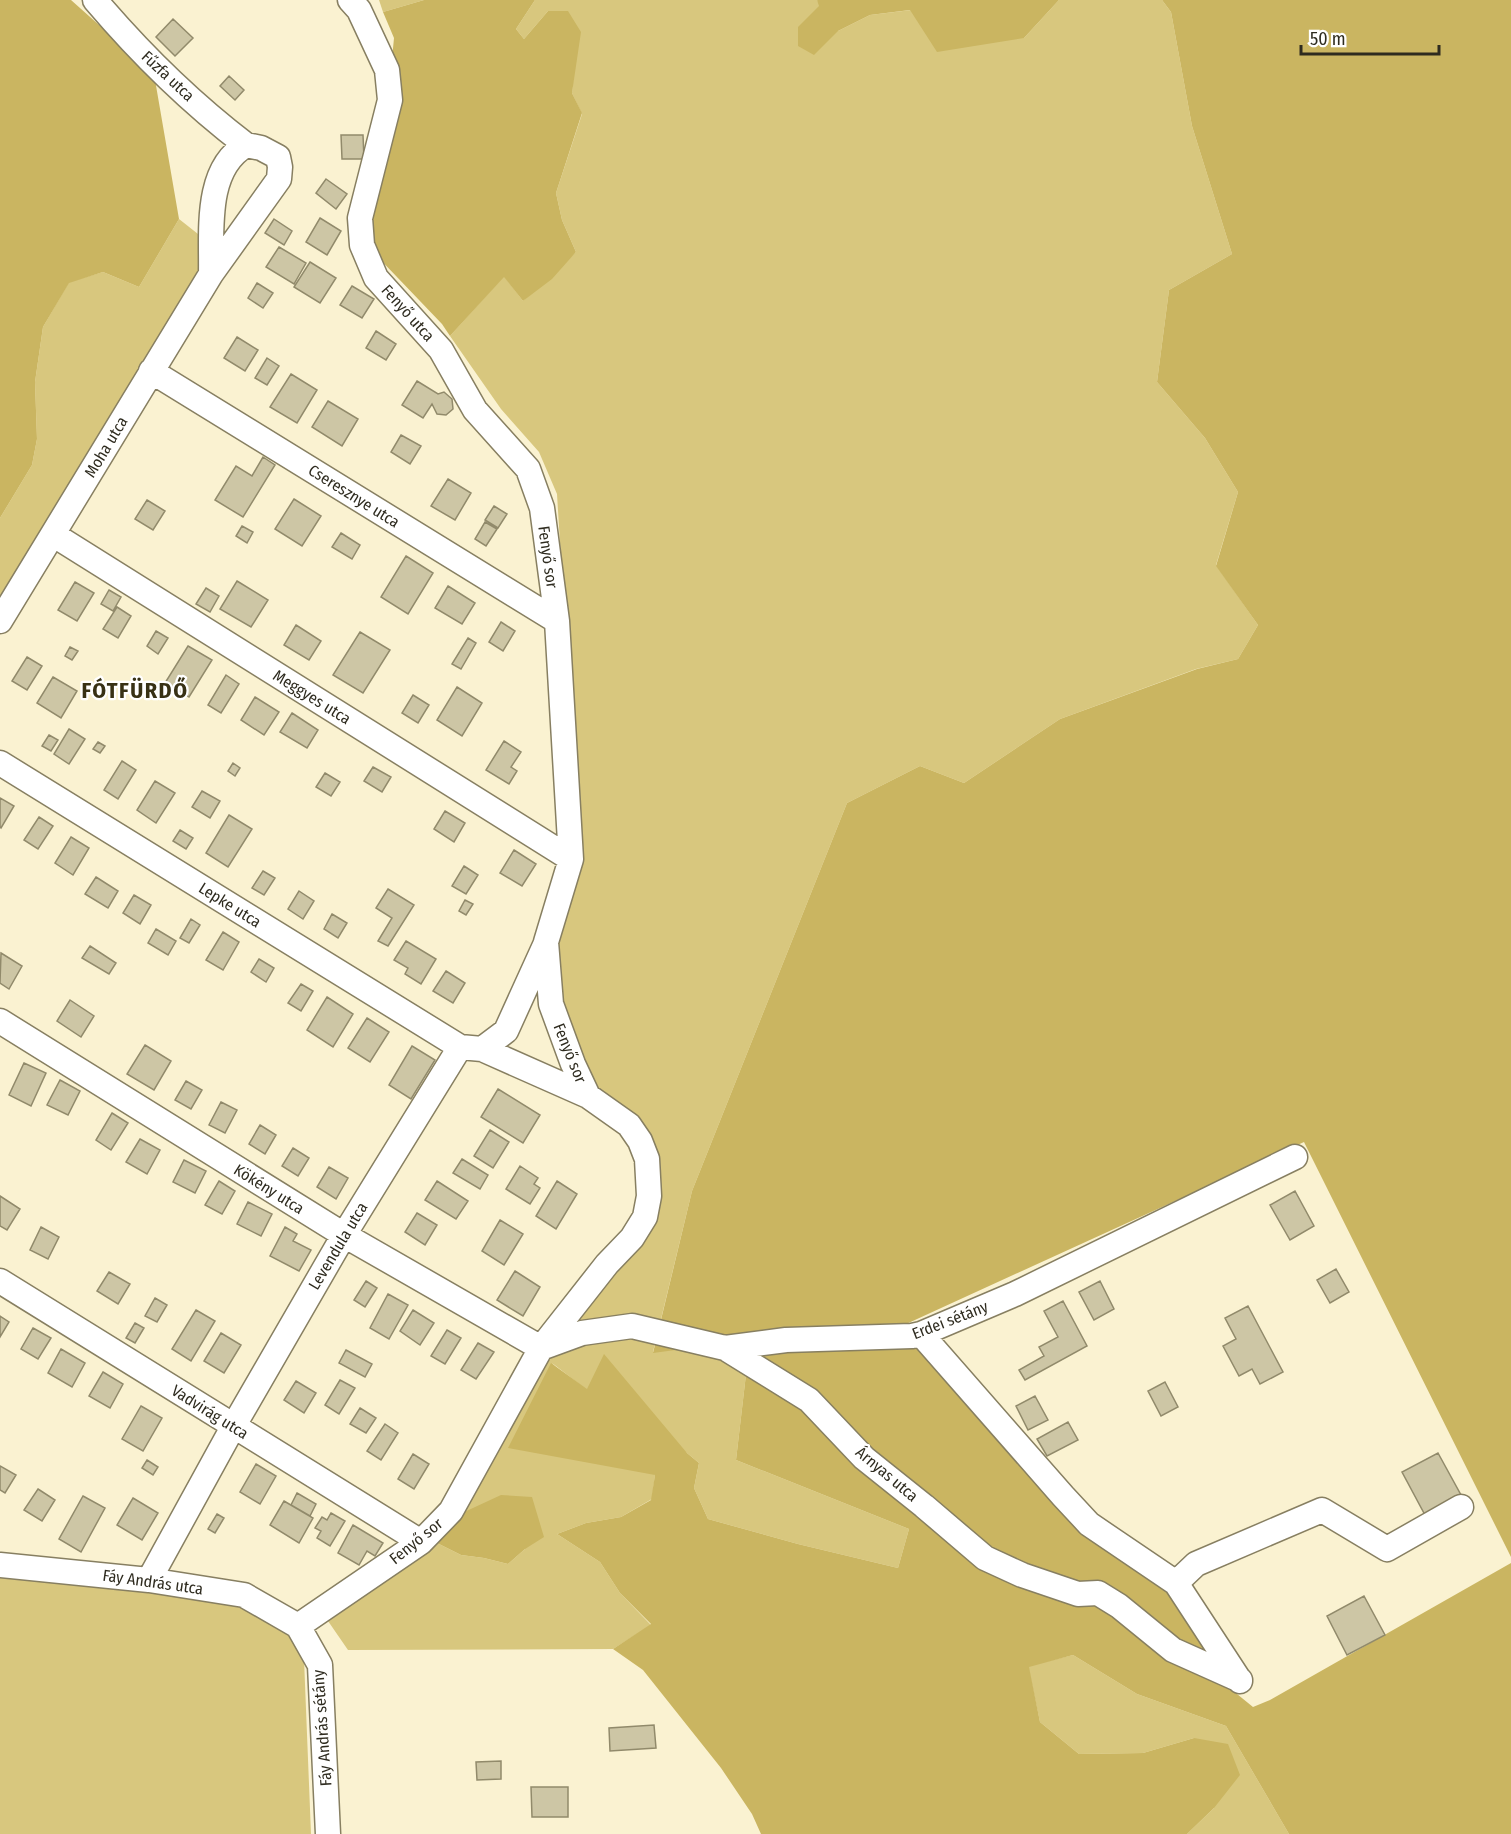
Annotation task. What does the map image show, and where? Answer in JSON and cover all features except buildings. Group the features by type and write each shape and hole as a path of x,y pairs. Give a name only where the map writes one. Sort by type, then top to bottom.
{"street":[{"name":"Fűzfa utca","path":"95,0 127,37 218,123 246,145"},
{"name":"Fenyő utca","path":"350,0 359,10 387,70 390,100 360,218 362,245 376,278 441,350 475,410 528,469"},
{"path":"211,274 212,212 218,183 232,155 246,145"},
{"name":"Moha utca","path":"0,621 211,274 279,179 278,157 261,148 246,145"},
{"name":"Cseresznye utca","path":"151,371 557,621"},
{"name":"Fenyő sor","path":"298,1626 421,1542 451,1511 541,1348 607,1264 632,1238 645,1217 649,1196 646,1160 640,1141 629,1125 588,1096 573,1064 552,1004 546,942 571,859 557,621 542,508 528,469"},
{"name":"Meggyes utca","path":"54,535 571,859"},
{"name":"Lepke utca","path":"0,763 471,1048 588,1096"},
{"name":"Levendula utca","path":"149,1580 233,1427 344,1235 471,1048 506,1031 546,942"},
{"name":"Kökény utca","path":"0,1022 344,1235 541,1348"},
{"name":"Erdei sétány","path":"541,1348 582,1333 632,1326 725,1348 786,1340 921,1334 1015,1294 1295,1157"},
{"name":"Vadvirág utca","path":"0,1281 421,1542"},
{"path":"921,1334 1089,1524 1176,1582 1196,1564 1322,1510 1388,1549 1461,1507"},
{"name":"Árnyas utca","path":"725,1348 809,1400 864,1458 985,1558 1022,1575 1058,1585 1078,1594 1098,1593 1119,1606 1173,1650 1244,1687 1176,1582"},
{"name":"Fáy András utca","path":"0,1565 149,1580 244,1595 298,1626"},
{"name":"Fáy András sétány","path":"298,1626 320,1665 328,1834"}],"shaded area":[{"path":"0,0 71,0 154,74 179,219 139,287 103,272 69,283 43,327 35,382 37,439 32,465 0,518"},
{"path":"379,0 424,0 383,12"},
{"path":"424,0 535,0 516,29 524,39 548,11 568,11 581,32 572,93 582,113 556,193 562,220 576,252 552,279 523,301 504,277 450,336 442,324 351,229 389,90 394,38 383,12"},
{"path":"535,0 817,0 838,31 870,15 911,10 1024,38 1059,0 1162,0 1171,12 1192,126 1232,254 1169,290 1157,382 1205,438 1238,492 1216,565 1258,625 1238,659 1196,669 1060,719 964,783 920,766 847,803 692,1191 653,1352 750,1340 736,1460 909,1529 898,1568 708,1519 694,1488 699,1463 687,1453 587,1390 552,1363 655,1475 652,1499 621,1517 586,1523 557,1534 600,1562 620,1593 651,1625 613,1649 348,1650 328,1621 442,1528 437,1543 461,1555 508,1564 525,1549 460,1514 560,1323 641,1215 647,1166 629,1125 574,1058 562,1012 555,950 578,837 557,494 539,452 501,409 450,336 504,276 523,301 576,252 562,220 556,193 582,114 572,93 574,71 548,11 524,39 516,29"},
{"path":"817,0 1059,0 1024,38 937,52 910,10 870,15 838,31 814,55 798,46 798,27 819,6"},
{"path":"1162,0 1511,0 1511,1557 1304,1142 904,1325 1172,1592 1237,1694 1253,1707 1270,1700 1511,1563 1511,1834 1289,1834 1226,1726 1137,1694 1073,1655 1029,1667 1040,1722 1079,1754 1143,1753 1194,1738 1228,1744 1240,1775 1214,1808 1187,1834 761,1834 752,1814 721,1768 643,1670 613,1649 651,1624 620,1593 600,1562 557,1534 586,1523 621,1517 651,1500 655,1475 508,1448 551,1363 587,1389 604,1354 687,1453 699,1463 694,1488 708,1519 898,1568 909,1529 736,1460 750,1340 653,1353 692,1191 847,803 920,766 964,783 1060,719 1197,669 1238,659 1258,625 1216,566 1238,492 1205,438 1157,382 1169,290 1232,254 1192,126 1171,12"},
{"path":"179,219 217,249 0,596 0,518 32,465 37,439 35,382 43,327 69,282 103,272 139,287"},
{"path":"501,1495 532,1497 544,1537 525,1549 508,1564 461,1555 437,1543 442,1528 460,1514"},
{"path":"0,1576 239,1600 288,1631 304,1659 311,1834 0,1834"},
{"path":"1073,1655 1137,1694 1226,1726 1289,1834 1187,1834 1214,1808 1194,1738 1143,1753 1079,1754 1040,1722 1028,1666"}],"district":[{"name":"FÓTFÜRDŐ","path":"135,690"}]}
